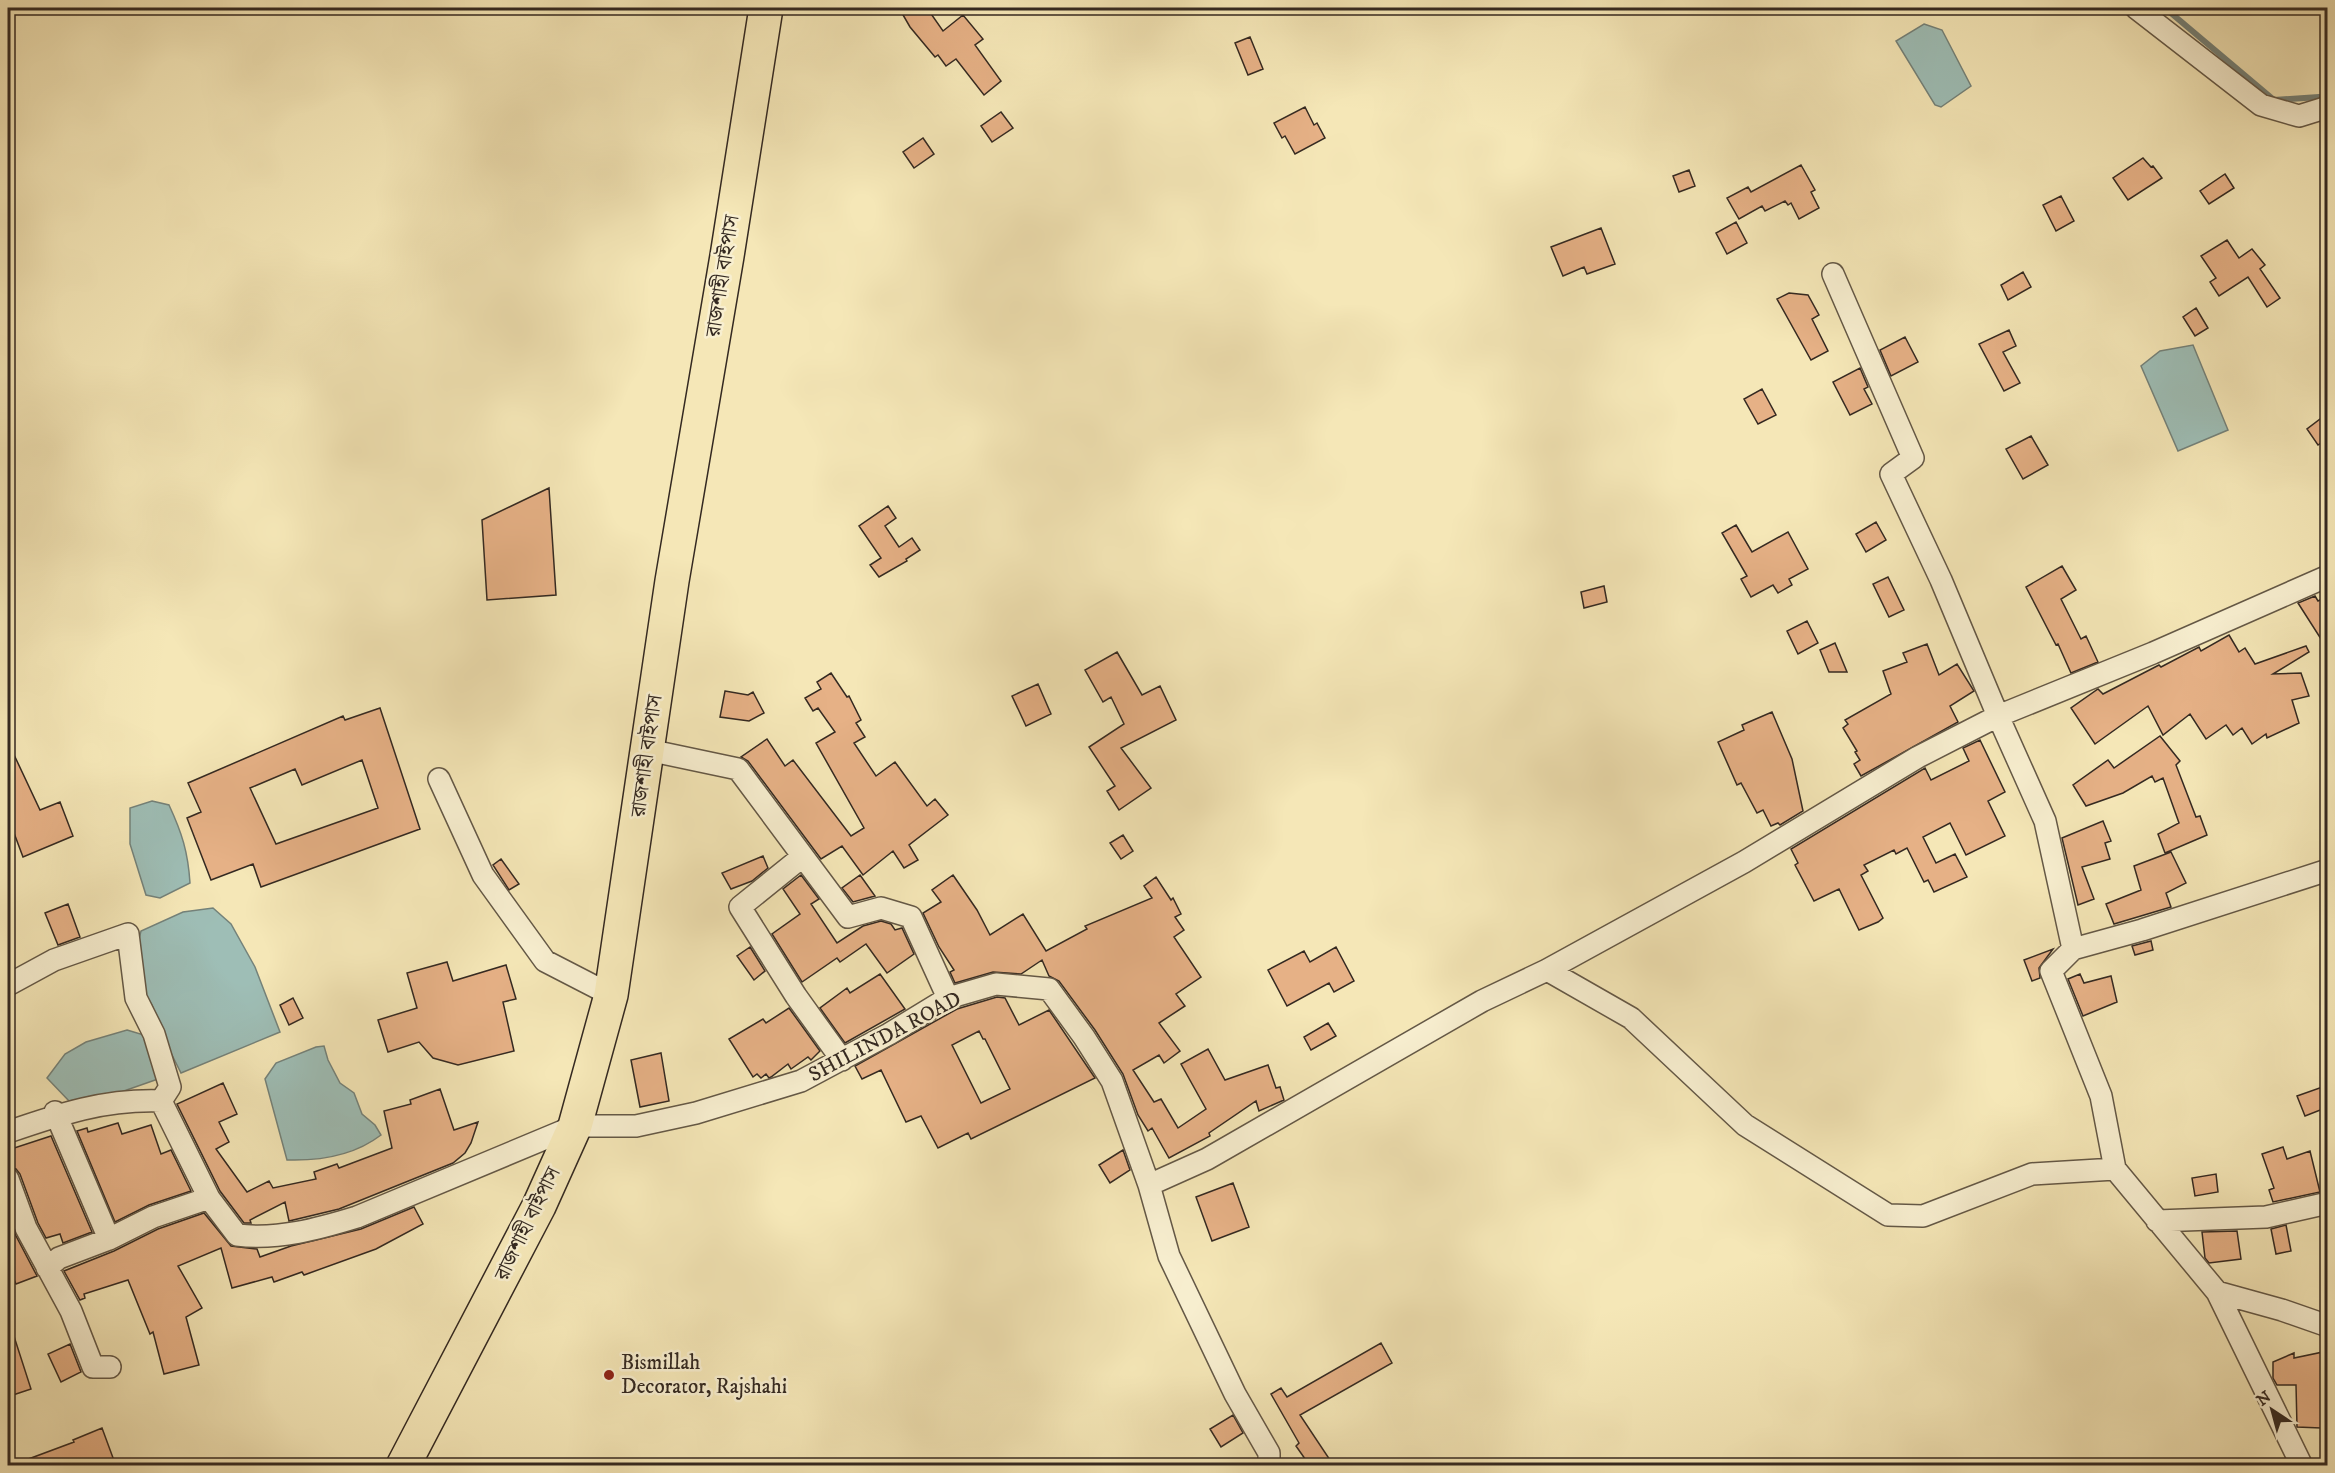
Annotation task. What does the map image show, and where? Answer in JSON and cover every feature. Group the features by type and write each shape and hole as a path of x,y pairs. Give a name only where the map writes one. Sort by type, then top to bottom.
{"highway":[{"name":"রাজশাহী বাইপাস","path":"403,1466 539,1206 575,1126 611,995 672,581 766,8"}],"street":[{"path":"2136,8 2261,105 2299,116 2326,108"},
{"path":"1833,274 1913,458 1891,474 1941,580 2045,821 2073,949"},
{"path":"1269,1466 1269,1453 1235,1394 1169,1256 1149,1185 1208,1159 1482,1001 1547,970 1744,862 1918,757 1998,716 2153,653 2328,576"},
{"path":"648,750 738,768 848,917 881,908 911,916 948,998"},
{"path":"439,779 483,874 545,961 611,995"},
{"path":"802,857 740,907 796,996 842,1060"},
{"path":"2302,1466 2217,1292 2115,1169 2100,1096 2051,971 2073,949 2142,930 2328,870"},
{"path":"8,985 54,960 128,934 136,998 154,1034 170,1087 161,1101"},
{"path":"1547,970 1631,1018 1745,1125 1888,1215 1923,1216 2032,1174 2115,1169"},
{"name":"SHILINDA ROAD","path":"575,1126 636,1126 696,1113 801,1081 842,1060 948,998 996,984 1049,989 1112,1081 1149,1185"},
{"path":"8,1132 68,1111 133,1100 161,1101"},
{"path":"161,1101 209,1198 237,1235 261,1238 321,1228 357,1217 575,1126"},
{"path":"55,1112 109,1239"},
{"path":"8,1179 26,1228 71,1311 93,1367 110,1367"},
{"path":"47,1268 59,1258 109,1239 153,1217 209,1198"},
{"path":"2157,1221 2266,1217 2328,1203"},
{"path":"2217,1292 2328,1326"}],"water":[{"path":"1924,24 1942,30 1971,86 1941,107 1935,105 1896,41"},
{"path":"2193,345 2228,430 2178,451 2141,366 2160,351"},
{"path":"152,801 169,805 184,843 190,883 160,898 146,895 130,844 130,808"},
{"path":"213,908 231,924 255,967 280,1032 181,1073 161,1033 152,1005 143,991 135,954 141,931 183,912"},
{"path":"127,1030 144,1035 158,1079 121,1092 69,1101 47,1078 65,1054 86,1042"},
{"path":"324,1046 328,1060 340,1083 354,1093 362,1114 375,1125 381,1135 349,1152 324,1158 287,1160 265,1079 276,1063"}],"building":[{"path":"899,8 927,8 943,31 963,15 983,39 975,45 1001,81 984,95 956,59 946,66 938,55 935,57 910,27"},
{"path":"1250,37 1263,69 1248,75 1235,43"},
{"path":"1305,107 1314,125 1317,123 1325,138 1295,154 1285,136 1282,138 1274,123"},
{"path":"1001,112 1013,128 992,142 981,126"},
{"path":"923,138 934,154 914,168 903,152"},
{"path":"2143,158 2162,178 2128,200 2113,178"},
{"path":"1801,165 1815,190 1811,192 1819,208 1799,219 1791,203 1788,205 1785,201 1765,211 1762,206 1739,219 1727,198 1748,187 1751,192"},
{"path":"1689,170 1695,186 1679,192 1673,176"},
{"path":"2225,174 2234,188 2209,204 2200,191"},
{"path":"2061,196 2074,221 2056,231 2043,205"},
{"path":"1736,222 1747,243 1727,254 1716,233"},
{"path":"1601,228 1615,264 1587,274 1584,267 1563,276 1551,247"},
{"path":"2227,240 2239,258 2252,249 2265,265 2260,269 2280,298 2267,307 2248,277 2219,296 2210,282 2216,278 2201,256"},
{"path":"2023,272 2031,287 2008,300 2001,285"},
{"path":"1789,293 1808,295 1819,315 1812,319 1828,351 1811,360 1777,299"},
{"path":"2196,308 2208,328 2195,336 2183,317"},
{"path":"2009,330 2016,346 2003,352 2020,383 2004,391 1979,344"},
{"path":"1905,337 1918,362 1891,376 1880,350"},
{"path":"1860,368 1868,387 1864,389 1872,404 1850,415 1833,382"},
{"path":"1762,389 1776,415 1758,424 1744,399"},
{"path":"2328,413 2328,438 2318,445 2307,429"},
{"path":"2031,436 2048,465 2023,479 2006,449"},
{"path":"549,488 556,595 487,600 482,520"},
{"path":"888,506 896,518 885,526 899,547 912,538 920,550 906,559 907,561 879,577 870,565 881,558 859,526"},
{"path":"1876,522 1886,540 1866,552 1856,534"},
{"path":"1736,525 1752,552 1788,532 1808,569 1789,579 1792,585 1778,593 1773,585 1751,597 1741,579 1747,576 1722,533"},
{"path":"2062,566 2076,590 2061,599 2081,639 2086,636 2098,662 2071,673 2058,644 2056,645 2026,587"},
{"path":"1888,577 1904,610 1889,617 1873,584"},
{"path":"1604,586 1607,602 1584,608 1581,592"},
{"path":"2315,596 2318,601 2328,596 2328,650 2298,603"},
{"path":"1807,621 1818,643 1798,654 1787,631"},
{"path":"2229,635 2239,652 2245,648 2255,664 2306,646 2309,652 2273,674 2301,673 2309,696 2292,700 2299,723 2267,738 2266,734 2252,744 2242,728 2233,735 2226,725 2206,739 2190,714 2163,735 2148,706 2095,744 2071,708 2098,689 2103,694 2199,647 2201,651"},
{"path":"1835,643 1847,672 1829,672 1820,650"},
{"path":"1927,644 1939,675 1957,664 1974,691 1950,706 1958,722 1861,776 1854,764 1860,760 1855,752 1857,751 1843,728 1848,724 1845,720 1891,694 1883,671 1907,662 1903,653"},
{"path":"1117,652 1142,695 1160,686 1176,720 1121,748 1151,788 1119,810 1107,791 1115,786 1089,747 1124,724 1111,697 1103,702 1085,670"},
{"path":"831,673 847,697 849,696 861,720 856,723 865,737 854,743 876,776 895,762 927,806 935,799 948,815 909,845 918,860 904,868 893,851 863,875 842,846 821,859 748,761 741,757 767,739 785,766 793,760 851,836 864,828 816,743 835,732 818,708 813,711 805,698 821,689 817,682"},
{"path":"1038,684 1051,714 1026,726 1012,696"},
{"path":"725,691 748,695 753,692 764,713 749,721 720,717"},
{"path":"380,708 420,829 261,887 253,864 211,880 187,818 201,812 188,783 343,716 345,720","holes":["362,760 378,808 276,844 250,788 295,769 302,785"]},
{"path":"1772,712 1792,759 1803,811 1780,825 1778,823 1771,826 1763,810 1757,813 1741,783 1737,785 1718,742 1744,730 1742,725"},
{"path":"2160,736 2180,761 2176,765 2196,817 2200,816 2207,835 2165,853 2158,834 2179,823 2163,778 2155,782 2152,776 2123,793 2086,806 2073,785 2108,760 2114,768"},
{"path":"1980,740 2005,792 1988,801 2005,836 1966,855 1950,823 1923,837 1936,863 1955,854 1967,877 1934,892 1928,880 1924,882 1907,848 1896,854 1894,850 1864,865 1868,871 1861,875 1883,918 1878,922 1859,930 1839,889 1814,901 1795,865 1798,863 1791,849 1925,768 1931,780 1969,761 1963,748"},
{"path":"8,742 40,810 60,802 73,836 23,857 8,817"},
{"path":"2103,821 2111,841 2105,843 2110,859 2082,867 2094,899 2078,905 2062,838"},
{"path":"1123,835 1133,851 1121,859 1110,843"},
{"path":"2171,852 2186,883 2166,893 2171,907 2114,924 2106,904 2141,890 2134,866"},
{"path":"763,856 768,868 752,881 731,889 722,873"},
{"path":"501,859 519,884 509,890 493,865"},
{"path":"801,875 819,899 811,904 837,943 863,926 881,921 891,924 895,930 902,928 914,954 887,973 866,944 840,962 837,958 802,982 772,934 800,914 783,889"},
{"path":"860,875 875,896 853,902 842,888"},
{"path":"953,875 977,910 990,935 1023,914 1046,951 1087,929 1085,926 1152,898 1144,886 1156,877 1171,900 1173,898 1181,914 1175,917 1184,930 1174,937 1201,977 1176,994 1185,1006 1159,1023 1180,1051 1164,1063 1159,1055 1133,1070 1154,1102 1161,1099 1178,1128 1206,1109 1181,1064 1208,1049 1225,1080 1268,1065 1276,1088 1280,1087 1284,1100 1259,1111 1256,1101 1209,1133 1210,1136 1169,1158 1152,1128 1148,1131 1138,1115 1123,1074 1095,1030 1059,981 1049,976 1042,960 1021,974 993,972 955,983 950,972 954,970 939,947 923,913 941,902 932,890"},
{"path":"68,904 80,937 58,945 45,913"},
{"path":"2151,941 2153,950 2135,955 2132,946"},
{"path":"750,947 765,971 754,980 737,956"},
{"path":"1336,947 1354,981 1334,992 1329,983 1287,1006 1268,970 1304,951 1310,962"},
{"path":"2053,949 2039,968 2040,978 2032,981 2024,960"},
{"path":"447,962 453,981 506,965 516,999 503,1002 514,1051 458,1065 433,1058 419,1042 388,1052 378,1020 417,1008 407,973"},
{"path":"880,974 905,1009 845,1043 820,1008 847,988 850,993"},
{"path":"2080,974 2084,983 2111,976 2117,1002 2083,1016 2068,979"},
{"path":"997,997 1005,998 1019,1025 1049,1010 1095,1078 971,1139 968,1133 938,1148 921,1116 906,1122 881,1070 862,1079 855,1066 957,1009","holes":["979,1031 1010,1089 981,1103 952,1045"]},
{"path":"293,998 303,1018 289,1025 280,1005"},
{"path":"789,1008 820,1051 811,1060 808,1057 791,1069 788,1064 769,1078 766,1074 761,1078 757,1074 753,1077 729,1039 763,1019 766,1023"},
{"path":"1328,1023 1336,1036 1311,1050 1304,1037"},
{"path":"661,1053 669,1101 640,1107 631,1060"},
{"path":"223,1083 237,1114 219,1122 229,1142 216,1149 247,1192 269,1181 273,1188 316,1179 314,1172 337,1164 339,1168 392,1148 384,1111 411,1104 410,1100 440,1089 454,1130 478,1122 465,1153 453,1163 339,1209 289,1221 285,1202 250,1220 251,1223 244,1223 220,1191 177,1104"},
{"path":"2328,1085 2328,1107 2305,1116 2297,1096"},
{"path":"118,1123 122,1134 151,1125 161,1154 171,1150 191,1191 149,1205 115,1222 77,1131 87,1128 88,1132"},
{"path":"51,1136 92,1232 63,1243 60,1234 46,1238 20,1174 16,1169 8,1167 8,1150"},
{"path":"2283,1147 2287,1159 2310,1151 2320,1192 2273,1202 2269,1190 2274,1188 2262,1154"},
{"path":"1123,1150 1130,1170 1110,1183 1099,1165"},
{"path":"2216,1174 2218,1192 2195,1196 2192,1178"},
{"path":"1233,1183 1249,1227 1212,1241 1196,1197"},
{"path":"414,1207 423,1224 376,1249 304,1275 302,1272 274,1282 272,1277 232,1288 221,1248 178,1266 202,1308 186,1317 199,1365 164,1374 153,1332 150,1334 128,1280 84,1294 85,1298 80,1300 64,1271 114,1251 158,1229 204,1213 231,1246 257,1249 260,1257 291,1246 361,1229"},
{"path":"8,1215 15,1234 37,1276 16,1284 13,1277 8,1279"},
{"path":"2286,1225 2291,1251 2276,1254 2271,1229"},
{"path":"2237,1231 2241,1259 2209,1263 2205,1258 2202,1232"},
{"path":"11,1327 31,1389 13,1395 12,1391 8,1393 8,1328"},
{"path":"1381,1343 1392,1363 1300,1415 1334,1466 1310,1466 1296,1446 1299,1443 1271,1394 1281,1388 1287,1397"},
{"path":"70,1344 81,1372 61,1382 48,1354"},
{"path":"2323,1352 2328,1372 2328,1385 2324,1386 2321,1428 2297,1427 2296,1385 2277,1385 2273,1378 2273,1362 2294,1353 2294,1358"},
{"path":"1233,1415 1243,1433 1221,1447 1210,1429"},
{"path":"102,1428 116,1466 16,1466 15,1464 74,1442 73,1440"}],"waterway":[{"path":"2165,8 2274,100 2319,97 2328,101"}],"place":[{"name":"Bismillah Decorator, Rajshahi","path":"609,1375"}]}
